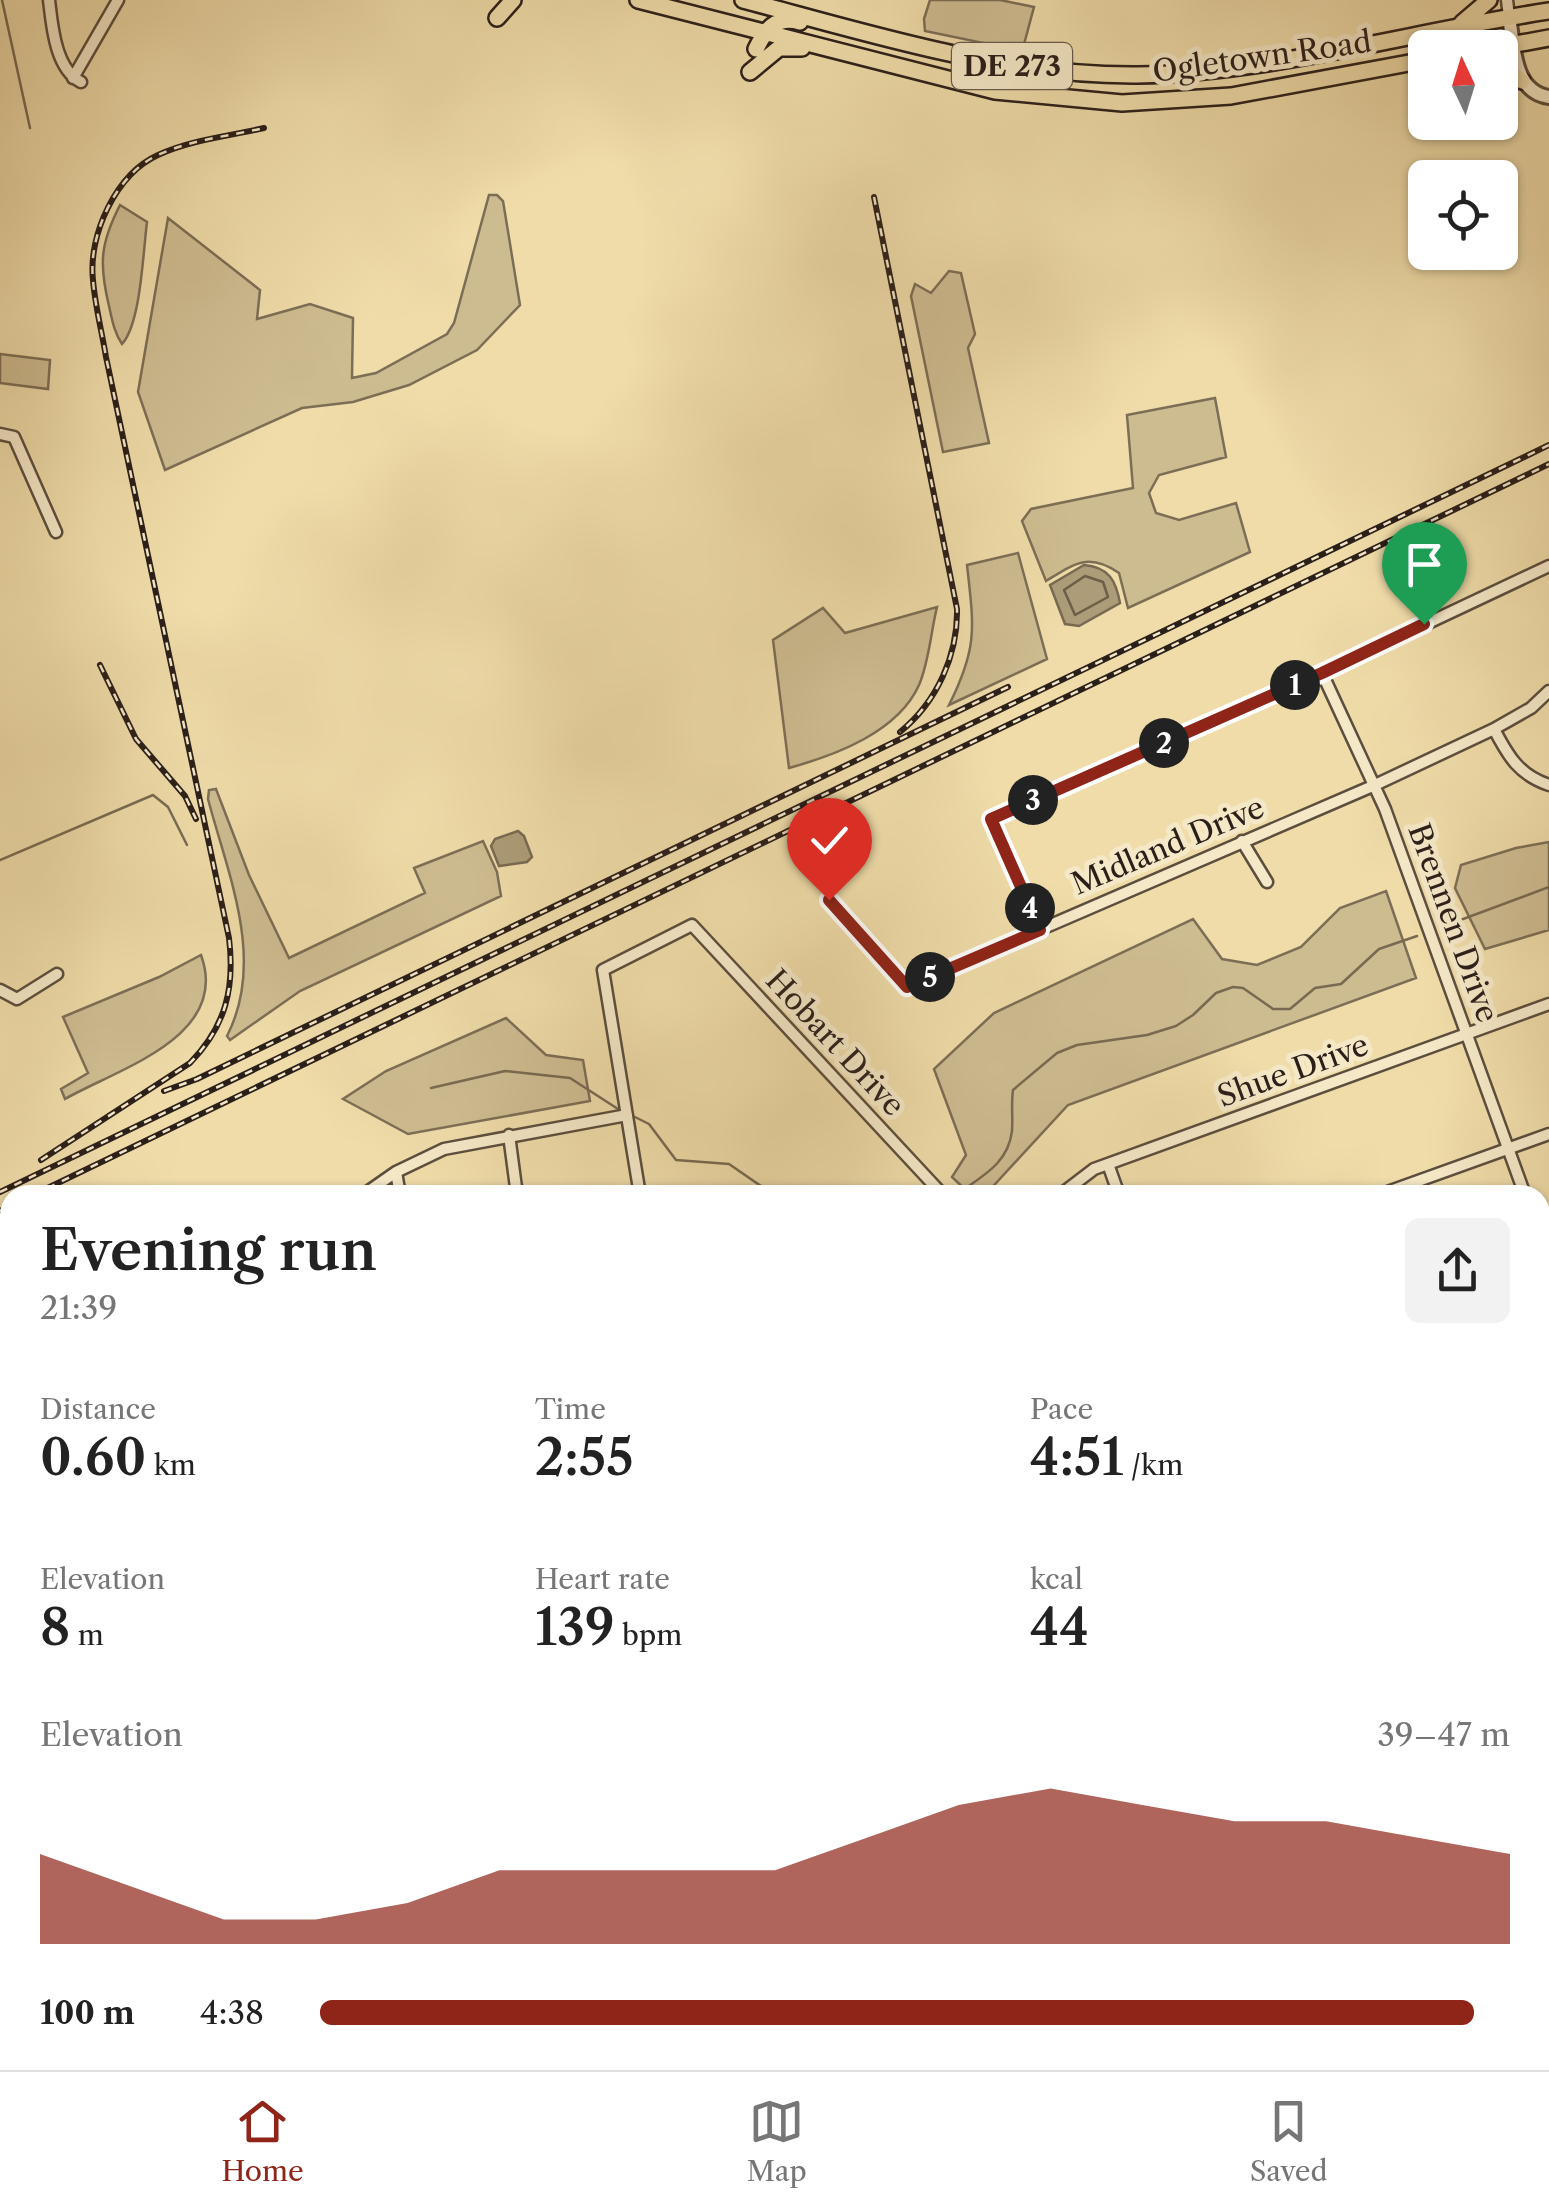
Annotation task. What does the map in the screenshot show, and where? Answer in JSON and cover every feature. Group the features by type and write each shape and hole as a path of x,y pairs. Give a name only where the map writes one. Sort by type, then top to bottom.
{"main road":[{"path":"494,0 497,18 512,0"},
{"name":"Ogletown Road","path":"638,0 995,92 1122,103 1231,96 1408,63"},
{"name":"Ogletown Road","path":"743,0 892,39 1026,68 1135,75 1194,72 1262,62 1549,7"},
{"path":"1457,26 1489,0"},
{"path":"1535,0 1549,7"},
{"path":"756,50 764,32 773,24 792,20 858,38 892,39"},
{"path":"1518,43 1549,38"},
{"path":"750,72 779,48 844,53"},
{"path":"1518,78 1522,81"}],"street":[{"path":"50,0 57,44 77,80 118,0"},
{"path":"1506,0 1511,30"},
{"path":"1518,65 1522,81 1538,95 1549,97"},
{"path":"0,434 14,438 56,532"},
{"path":"1040,930 991,819 1322,673 1549,566"},
{"name":"Brennen Drive","path":"1322,673 1376,785 1521,1185"},
{"name":"Midland Drive","path":"829,900 907,987 1376,785 1494,728 1549,692"},
{"path":"1494,728 1517,768 1549,785"},
{"path":"1242,841 1266,882"},
{"name":"Hobart Drive","path":"627,1115 603,970 692,925 933,1185"},
{"path":"0,990 17,999 57,974"},
{"name":"Shue Drive","path":"1071,1185 1084,1174 1108,1164 1549,1004"},
{"path":"377,1185 444,1149 627,1115 638,1185"},
{"path":"1406,1185 1549,1134"},
{"path":"508,1135 516,1185"},
{"path":"1108,1164 1115,1185"},
{"path":"396,1172 398,1185"}],"shaded area":[{"path":"930,0 1000,0 1034,7 1023,48 925,31"},
{"path":"489,195 497,195 503,201 520,305 477,350 409,385 353,402 302,408 165,470 138,392 168,218 260,290 257,319 310,304 353,318 352,378 376,373 447,334 454,323"},
{"path":"120,205 147,222 137,304 122,344 112,321 103,266 108,231"},
{"path":"949,271 961,273 975,334 968,348 989,443 943,452 911,296 915,284 931,293"},
{"path":"0,354 50,360 48,389 0,383"},
{"path":"1215,398 1226,457 1159,475 1149,493 1156,513 1179,520 1236,503 1250,552 1128,608 1119,573 1098,563 1073,565 1046,581 1022,521 1031,509 1133,488 1127,415"},
{"path":"1018,553 1047,659 949,705 965,668 972,637 967,565"},
{"path":"937,607 928,657 909,702 864,739 789,768 773,640 823,608 845,633"},
{"path":"216,789 249,875 289,958 425,893 414,868 483,841 497,872 501,896 300,991 230,1040 227,1036 243,978 243,948 233,887 208,799 209,790"},
{"path":"1549,842 1549,930 1485,949 1455,888 1461,865"},
{"path":"1386,891 1416,978 1068,1105 994,1185 960,1185 952,1177 966,1155 934,1069 994,1013 1193,919 1222,959 1257,965 1301,947 1340,908"},
{"path":"201,955 206,984 200,1008 185,1029 139,1062 65,1099 61,1089 88,1073 63,1017"},
{"path":"506,1018 546,1055 583,1060 590,1101 408,1134 343,1099 386,1071"}],"water":[{"path":"1084,565 1110,576 1120,603 1079,626 1065,624 1050,585"},
{"path":"518,831 532,857 527,862 499,866 491,846 495,839"}],"waterway":[{"path":"2,0 30,128"},
{"path":"0,860 153,795 168,807 187,845"},
{"path":"1447,925 1549,887"},
{"path":"970,1185 1005,1153 1012,1131 1013,1090 1057,1053 1077,1045 1147,1035 1176,1026 1216,993 1233,987 1243,988 1273,1009 1290,1009 1315,988 1341,984 1379,949 1417,936"},
{"path":"431,1088 505,1071 570,1078 618,1109"},
{"path":"635,1117 649,1124 676,1160 729,1164 759,1185"}],"railway":[{"path":"41,1160 190,1063 212,1035 229,990 229,938 106,357 95,299 93,262 108,208 129,176 143,164 183,146 264,128"},
{"path":"874,197 957,609 954,643 943,676 925,707 900,732"},
{"path":"15,1185 1549,445"},
{"path":"54,1185 1549,464"},
{"path":"100,665 136,739 185,796 196,819"},
{"path":"164,1091 197,1079 1008,687"}],"route":[{"path":"829,900 907,987 1040,930 991,819 1424,624"}]}
